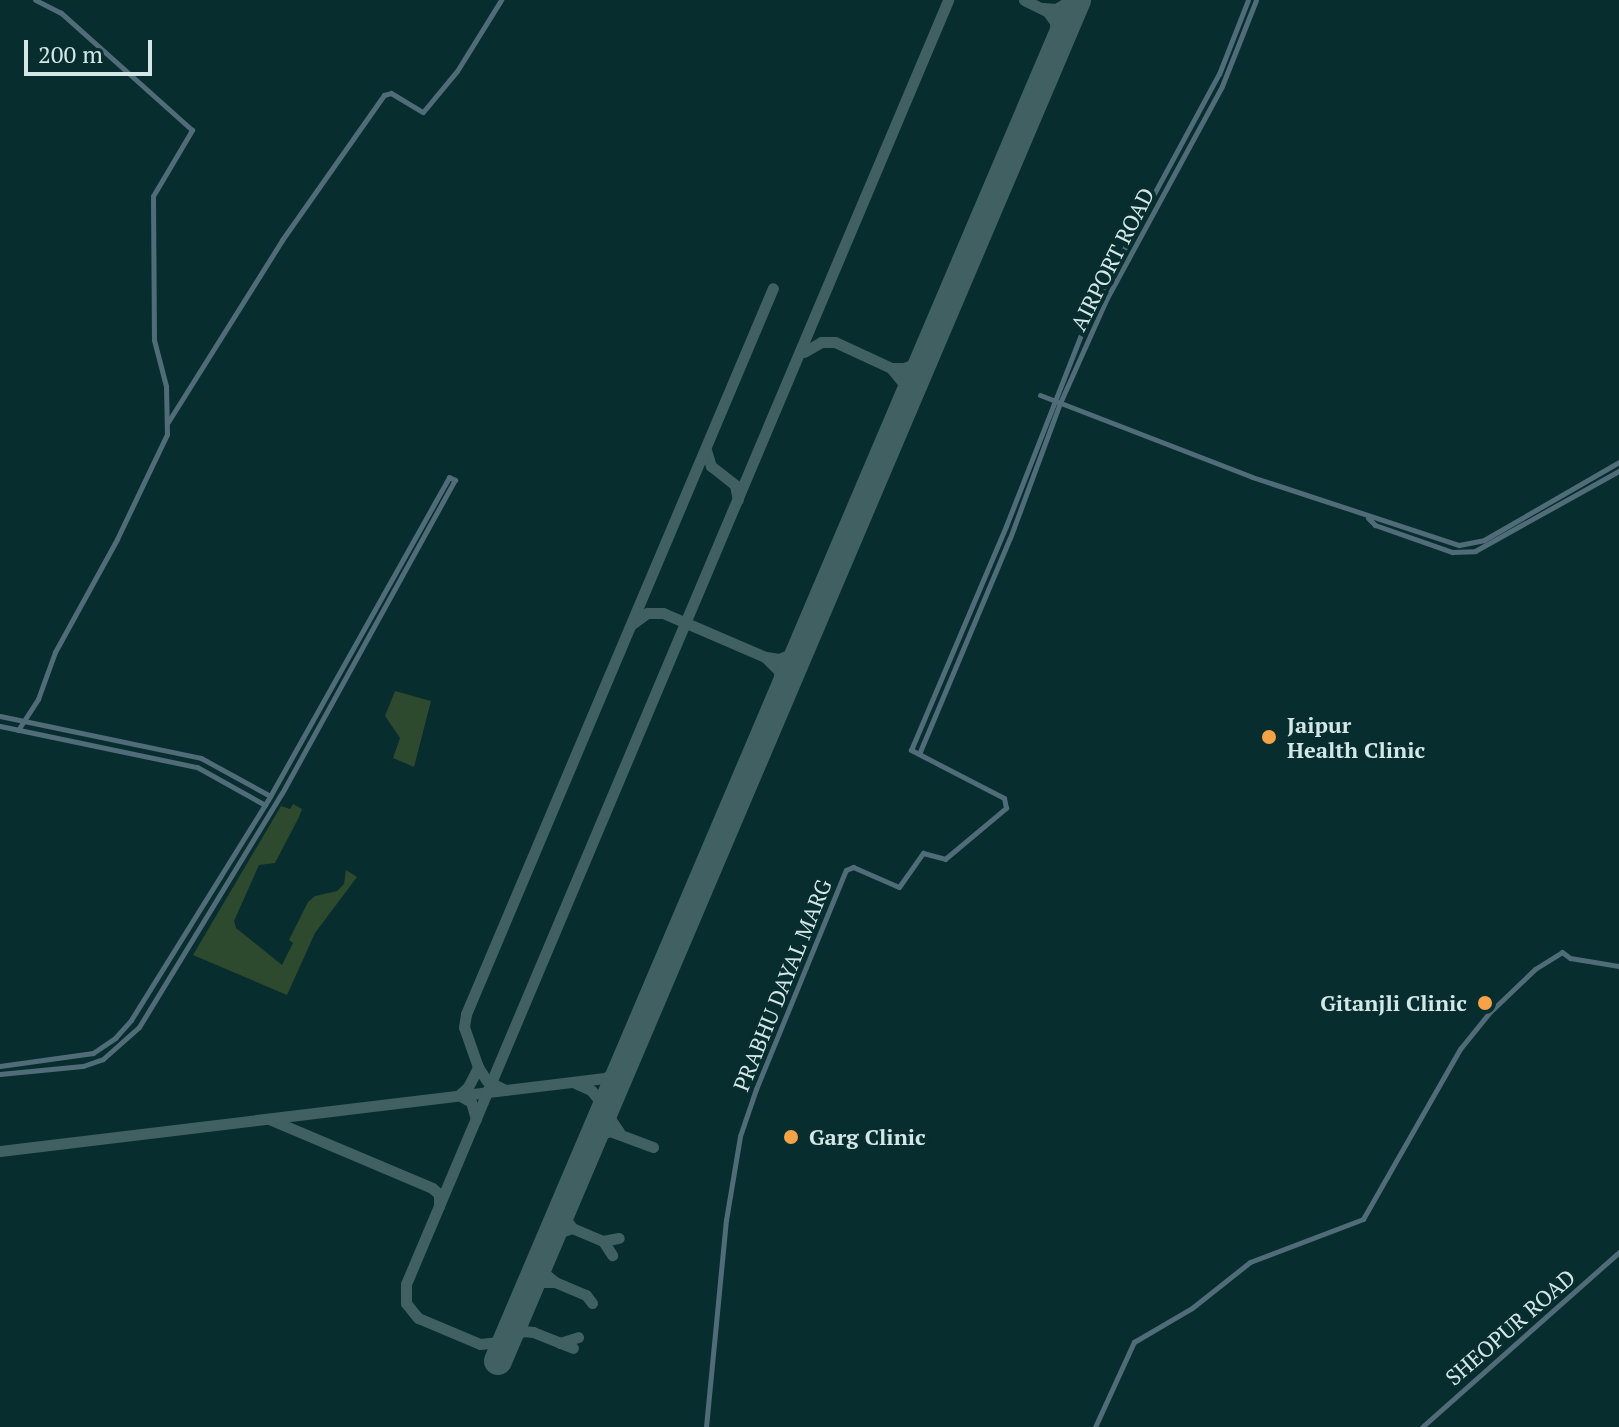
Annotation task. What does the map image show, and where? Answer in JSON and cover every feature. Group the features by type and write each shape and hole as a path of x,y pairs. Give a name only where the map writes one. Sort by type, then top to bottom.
{"street":[{"path":"18,730 38,699 55,652 154,467 167,434 166,386 154,340 153,196 192,130 61,13 35,0"},
{"path":"168,423 282,240 384,95 391,93 423,112 457,71 501,0"},
{"name":"AIRPORT ROAD","path":"911,750 1006,526 1089,314 1219,74 1248,0"},
{"name":"AIRPORT ROAD","path":"919,754 1010,538 1060,403 1107,298 1222,86 1256,0"},
{"path":"1040,395 1452,552 1475,551 1619,471"},
{"path":"1368,518 1377,517 1453,544 1472,544 1619,462"},
{"path":"0,1066 93,1053 115,1038 195,922 449,477 455,480 275,804 139,1027 103,1059 83,1066 0,1074"},
{"path":"0,716 201,758 267,800"},
{"path":"0,726 197,767 275,804"},
{"name":"PRABHU DAYAL MARG","path":"706,1427 720,1268 740,1136 846,870 853,867 899,887 923,853 945,859 1006,808 1004,798 911,750"},
{"path":"195,922 202,926"},
{"path":"1095,1427 1134,1342 1192,1308 1241,1267 1260,1256 1274,1254 1363,1219 1460,1049 1489,1013 1535,969 1562,952 1570,958 1619,966"},
{"path":"154,984 163,989"},
{"name":"SHEOPUR ROAD","path":"1422,1427 1619,1252"}],"green space":[{"path":"395,691 431,701 414,767 393,758 400,738 385,716"},
{"path":"293,804 302,809 299,817 275,863 259,865 234,921 236,928 282,965 293,943 289,940 308,902 315,896 337,891 344,884 346,870 357,877 315,933 287,995 193,955 281,806 290,809"}],"taxiway":[{"path":"517,1319 510,1332 499,1342 480,1344 418,1318 406,1303 406,1284 948,0"},
{"path":"1024,0 1047,11 1055,22 1056,41 1045,76"},
{"path":"1043,8 1056,9 1071,0"},
{"path":"505,1090 487,1081 478,1067 464,1027 466,1014 773,288"},
{"path":"891,368 918,363 934,335"},
{"path":"804,352 821,342 835,342 891,368 905,385 902,413"},
{"path":"706,450 711,466 735,485 738,500"},
{"path":"632,624 647,613 663,613 765,657 779,671 780,695"},
{"path":"766,657 779,659 792,654 807,636"},
{"path":"0,1151 605,1078 619,1070 629,1052"},
{"path":"476,1119 471,1102 459,1095 468,1087 478,1067"},
{"path":"575,1083 591,1090 598,1099 601,1113 596,1131"},
{"path":"614,1089 609,1117 619,1132"},
{"path":"269,1119 432,1188 439,1194 439,1206"},
{"path":"590,1144 597,1136 610,1131 653,1147"},
{"path":"562,1214 572,1228"},
{"path":"552,1235 572,1228 603,1241 612,1255"},
{"path":"603,1241 619,1238"},
{"path":"541,1261 544,1273 554,1281"},
{"path":"530,1289 542,1282 555,1282 586,1295 592,1303"},
{"path":"508,1339 523,1331 533,1332 573,1348"},
{"path":"560,1343 578,1337"}],"runway":[{"path":"498,1361 1077,0"}],"place":[{"name":"Jaipur Health Clinic","path":"1269,737"},
{"name":"Gitanjli Clinic","path":"1485,1003"},
{"name":"Garg Clinic","path":"791,1137"}]}
